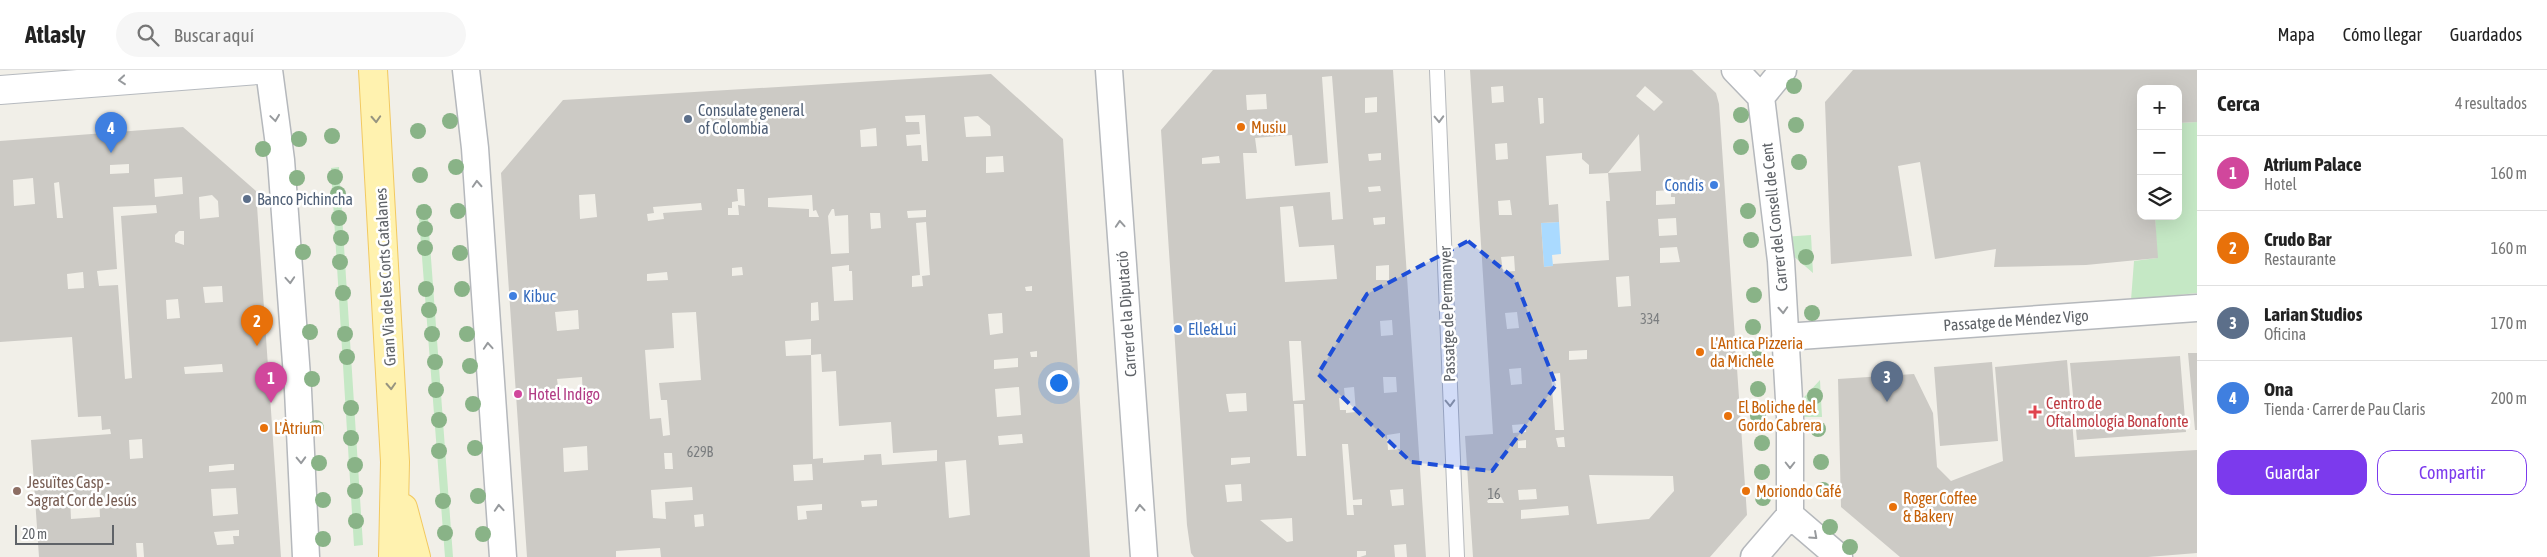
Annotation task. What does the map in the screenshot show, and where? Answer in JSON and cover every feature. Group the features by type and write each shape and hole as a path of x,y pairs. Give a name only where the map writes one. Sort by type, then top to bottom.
{"main road":[{"path":"0,90 258,70"},
{"name":"Gran Via de les Corts Catalanes","path":"373,70 396,485 393,557"},
{"name":"Gran Via de les Corts Catalanes","path":"396,485 416,557"}],"street":[{"path":"269,70 282,170 298,390 306,557"},
{"path":"466,70 475,148 503,557"},
{"name":"Carrer de la Diputació","path":"1109,70 1144,557"},
{"path":"1735,70 1761,97 1783,70"},
{"name":"Carrer del Consell de Cent","path":"1761,97 1781,261 1790,417 1790,515"},
{"name":"Passatge de Méndez Vigo","path":"1784,337 2197,308"},
{"path":"1754,557 1790,515 1838,557"}],"lane":[{"name":"Passatge de Permanyer","path":"1437,70 1457,557"}],"highlighted area":[{"path":"1468,241 1515,279 1556,385 1492,471 1411,462 1318,374 1367,294"}],"green space":[{"path":"2197,122 2197,293 2131,300 2134,261 2157,258 2155,220 2182,220 2182,123"},
{"path":"339,167 363,545 354,546 331,168"},
{"path":"427,204 453,557 445,557 418,205"},
{"path":"1811,235 1813,273 1783,247 1783,237"},
{"path":"1820,380 1822,417 1795,417 1794,408"}],"water":[{"path":"1559,222 1561,254 1552,255 1553,266 1544,267 1541,223"}],"building":[{"path":"1213,70 1393,70 1426,557 1407,557 1406,544 1394,545 1395,557 1360,557 1366,555 1366,551 1357,551 1357,557 1194,557 1191,553 1187,525 1161,130","holes":["1332,76 1343,219 1332,220 1330,192 1246,199 1243,153 1257,153 1255,138 1292,135 1295,166 1328,163 1322,77","1266,94 1267,109 1247,110 1246,95","1377,97 1377,112 1365,113 1365,98","1381,153 1381,160 1369,161 1368,154","1219,156 1220,163 1202,164 1202,158","1380,186 1381,191 1369,192 1368,187","1293,206 1299,247 1334,245 1337,279 1285,282 1280,207","1385,217 1385,224 1374,225 1373,218","1389,265 1389,280 1376,280 1376,266","1392,320 1393,335 1381,336 1380,321","1289,341 1301,341 1305,400 1293,401","1383,377 1396,377 1397,392 1384,393","1354,387 1356,412 1346,413 1346,410 1340,410 1339,398 1345,398 1344,388","1246,393 1247,411 1229,412 1226,394","1294,404 1303,404 1306,456 1297,456","1400,433 1400,449 1388,450 1387,435","1342,444 1348,444 1353,500 1362,499 1362,505 1353,505 1354,515 1347,515","1250,457 1250,463 1231,465 1231,458","1241,484 1242,501 1227,502 1225,485","1403,489 1404,505 1392,506 1390,490","1292,518 1293,541 1287,542 1260,520"]},
{"path":"1470,70 1692,70 1716,93 1719,104 1747,515 1710,557 1473,557 1465,436 1493,434","holes":["1503,86 1504,102 1492,103 1491,87","1645,86 1663,102 1654,111 1636,96","1538,98 1543,98 1544,123 1540,124","1639,134 1641,171 1608,173","1507,143 1508,159 1496,160 1495,144","1582,153 1582,159 1589,165 1589,174 1608,173 1610,201 1606,201 1609,260 1553,264 1553,266 1544,267 1541,223 1559,222 1558,204 1549,205 1546,156","1671,190 1671,197 1675,197 1675,204 1656,205 1656,191","1510,200 1512,215 1499,215 1498,201","1676,218 1677,235 1659,236 1658,219","1677,247 1680,262 1660,263 1660,248","1514,256 1515,271 1503,272 1501,257","1629,276 1631,306 1618,307 1616,277","1517,312 1519,328 1507,329 1505,313","1587,350 1587,359 1569,360 1569,351","1521,368 1522,384 1511,385 1509,369","1560,373 1564,430 1555,430 1551,374","1525,424 1526,432 1513,433 1512,425","1564,437 1565,447 1558,447 1556,438","1526,440 1526,448 1518,448 1518,441","1589,475 1673,476 1674,491 1649,519 1597,524","1536,489 1537,499 1519,500 1518,490","1501,497 1504,503 1488,503 1487,501 1491,498","1568,506 1569,515 1521,519 1521,510"]},
{"path":"1853,70 2197,70 2197,122 2182,123 2182,85 2137,85 2137,220 2155,220 2158,258 2086,265 1994,267 1996,249 1935,259 1920,162 1898,166 1912,256 1831,264 1825,102"},
{"path":"991,74 1063,139 1090,557 661,557 660,548 616,551 616,557 527,557 501,173 563,100","holes":["925,115 928,161 922,161 921,145 907,146 906,135 920,134 919,122 906,122 905,116","978,116 990,126 991,136 966,137 964,117","876,128 877,146 861,147 860,130","1003,156 1004,172 986,173 986,157","737,189 744,189 745,206 738,205 739,215 728,215 728,208 732,208 732,202 738,201","595,194 597,217 580,219 579,195","812,195 813,211 816,210 819,217 809,217 809,209 768,207 768,198","701,203 702,210 663,213 664,219 648,221 647,214 654,213 653,207","832,209 834,209 835,216 848,215 849,253 831,254 828,216","926,210 926,217 908,218 907,211","870,213 880,213 881,228 871,229","926,222 930,275 922,276 923,286 912,287 912,276 920,275 916,223","849,265 849,271 852,271 853,300 834,301 832,267","742,267 743,275 732,276 732,268","667,272 668,280 647,281 647,274","1032,286 1032,291 1026,291 1025,287","818,302 819,320 811,321 811,303","578,310 579,329 557,331 555,312","696,312 701,380 659,383 661,400 667,400 670,435 663,436 661,418 650,419 645,350 674,348 672,313","1002,313 1003,333 990,335 988,314","811,339 811,355 786,356 785,341","1037,351 1037,357 1031,357 1030,352","821,354 822,372 836,371 839,426 891,422 893,453 937,450 937,461 882,465 881,454 864,455 864,460 823,463 823,458 813,459 811,355","1018,358 1018,367 994,369 994,360","582,377 583,400 560,401 557,379","1019,387 1021,415 997,417 995,389","1022,434 1023,443 999,445 998,436","587,446 588,470 564,472 563,448","664,453 672,453 673,469 665,469","966,460 970,515 949,518 945,462","812,464 813,480 794,481 793,465","692,487 693,500 665,502 666,519 653,518 651,490","877,500 877,506 862,507 861,501","822,504 822,510 806,511 807,519 798,520 797,506","703,514 704,526 695,527 694,515"]},
{"path":"183,127 256,191 281,557 144,557 143,543 136,543 137,557 39,557 31,440 111,434 110,429 102,430 101,416 78,417 72,337 0,342 0,141","holes":["129,164 129,173 110,174 110,165","182,177 183,194 155,197 154,179","33,178 35,204 14,206 13,180","59,182 63,218 57,218 54,183","212,195 218,201 219,217 200,219 199,197","156,205 157,213 121,216 132,378 125,379 118,285 99,286 97,271 117,269 113,207","179,231 184,231 184,245 175,242 175,235","83,272 84,288 68,289 67,274","222,286 223,302 205,303 203,287","178,299 180,318 167,319 166,300","222,364 223,372 185,374 184,367","142,439 143,458 130,459 129,440","234,464 234,470 209,472 209,466","236,488 238,514 213,516 211,489","99,495 100,517 71,519 70,497","239,530 239,536 233,536 234,544 217,545 214,532"]},
{"path":"2188,353 2197,353 2197,430 2195,430"},
{"path":"2180,356 2186,432 2077,440 2070,363"},
{"path":"2067,360 2075,457 2197,450 2197,553 2148,557 1900,557 1841,507 1838,379 1914,374 1933,413 1937,467 1951,481 2003,461 1995,367"},
{"path":"1992,362 1998,441 1940,446 1934,367"}],"place":[{"name":"Consulate general of Colombia","path":"688,119"},
{"name":"Musiu","path":"1241,127"},
{"name":"Ona","path":"111,153"},
{"name":"Condis","path":"1714,185"},
{"name":"Banco Pichincha","path":"247,199"},
{"name":"Kibuc","path":"513,296"},
{"name":"Elle&Lui","path":"1178,329"},
{"name":"Crudo Bar","path":"257,346"},
{"name":"L'Antica Pizzeria da Michele","path":"1700,352"},
{"name":"Hotel Indigo","path":"518,394"},
{"name":"Larian Studios","path":"1887,402"},
{"name":"Atrium Palace","path":"271,403"},
{"name":"Centro de Oftalmología Bonafonte","path":"2035,412"},
{"name":"El Boliche del Gordo Cabrera","path":"1728,416"},
{"name":"L'Àtrium","path":"264,428"},
{"name":"Jesuïtes Casp - Sagrat Cor de Jesús","path":"17,491"},
{"name":"Moriondo Café","path":"1746,491"},
{"name":"Roger Coffee & Bakery","path":"1893,507"}]}
